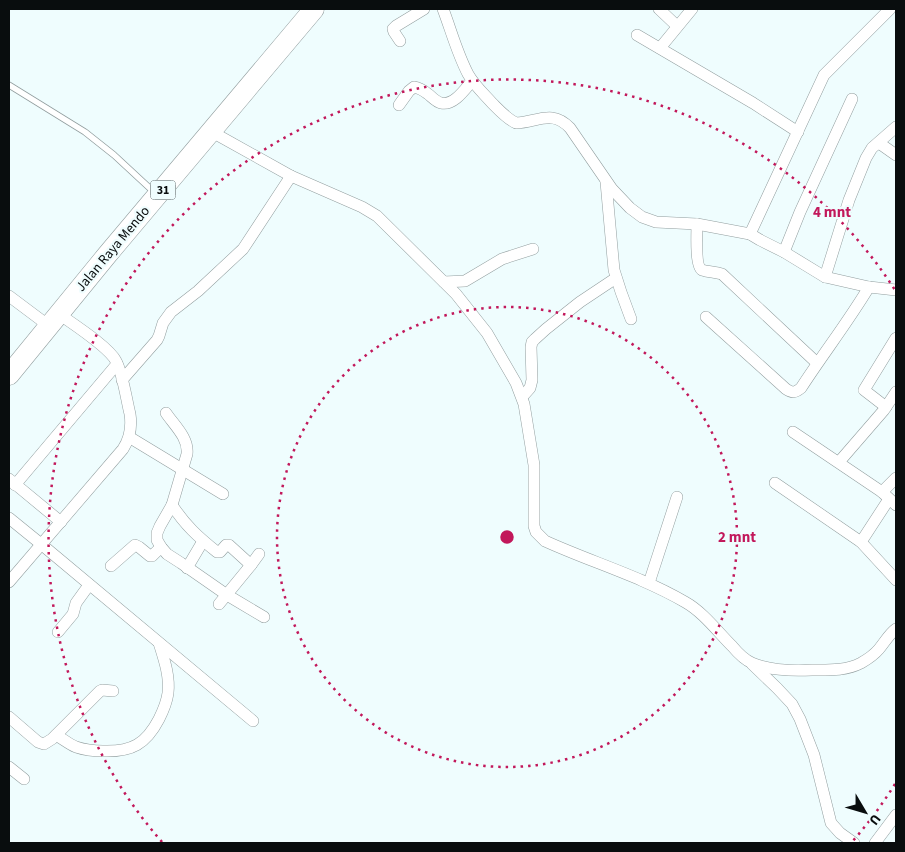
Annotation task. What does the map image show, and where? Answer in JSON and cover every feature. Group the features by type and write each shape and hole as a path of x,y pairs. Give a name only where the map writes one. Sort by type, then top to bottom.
{"highway":[{"name":"Jalan Raya Mendo","path":"9,376 314,9"}],"street":[{"path":"400,41 394,32 396,26 424,9"},
{"path":"443,9 458,52 472,81 514,122 519,123 550,117 560,120 570,128 606,182 630,208 642,217 656,222 696,224 750,234 825,277 869,288 896,290"},
{"path":"658,9 677,26"},
{"path":"660,48 692,9"},
{"path":"750,234 824,75 886,10"},
{"path":"637,35 753,103 798,132"},
{"path":"399,105 408,91 414,87 419,88 442,103 455,100 472,81"},
{"path":"784,252 800,212 852,99"},
{"path":"825,277 849,200 870,152 896,127"},
{"path":"212,132 291,176 343,198 377,216 456,294 487,333 522,397 534,465 534,518 536,532 545,541 649,583 687,603 699,612 777,688 792,704 800,719 814,755 831,823 840,833 854,843"},
{"path":"879,143 896,156"},
{"path":"122,380 157,340 163,323 171,312 198,291 243,249 291,176"},
{"path":"606,182 612,259 616,278 632,319"},
{"path":"696,224 700,268 722,274 817,363"},
{"path":"444,282 465,281 502,259 533,249"},
{"path":"522,397 530,388 532,380 532,342 546,328 580,302 616,278"},
{"path":"706,317 786,389 797,392 869,288"},
{"path":"9,296 108,350 113,355 118,364 131,420 129,437 122,449 9,582"},
{"path":"886,407 864,390 896,338"},
{"path":"61,522 12,482 118,364"},
{"path":"839,462 886,407 896,392"},
{"path":"166,413 188,447 172,505 157,533 157,540 167,554 186,568 264,617"},
{"path":"793,432 839,462 889,499"},
{"path":"129,437 223,494"},
{"path":"861,542 889,499 896,478"},
{"path":"775,483 861,542 896,580"},
{"path":"649,583 677,497"},
{"path":"172,505 187,526 203,542 218,553 226,545 229,545 252,565"},
{"path":"9,518 253,721"},
{"path":"186,568 203,542"},
{"path":"111,566 135,545 139,546 150,556 161,547"},
{"path":"219,604 259,554"},
{"path":"58,632 73,614 78,600 89,585"},
{"path":"750,663 791,671 836,670 851,667 860,664 870,657 896,629"},
{"path":"56,735 75,746 91,750 122,750 138,745 146,739 151,734 162,714 168,694 167,672 159,643"},
{"path":"9,717 38,742 44,744 56,735 100,691 113,691"},
{"path":"9,767 24,779"},
{"path":"875,843 896,815"}],"lane":[{"path":"9,85 85,132 114,155 158,196"}]}
